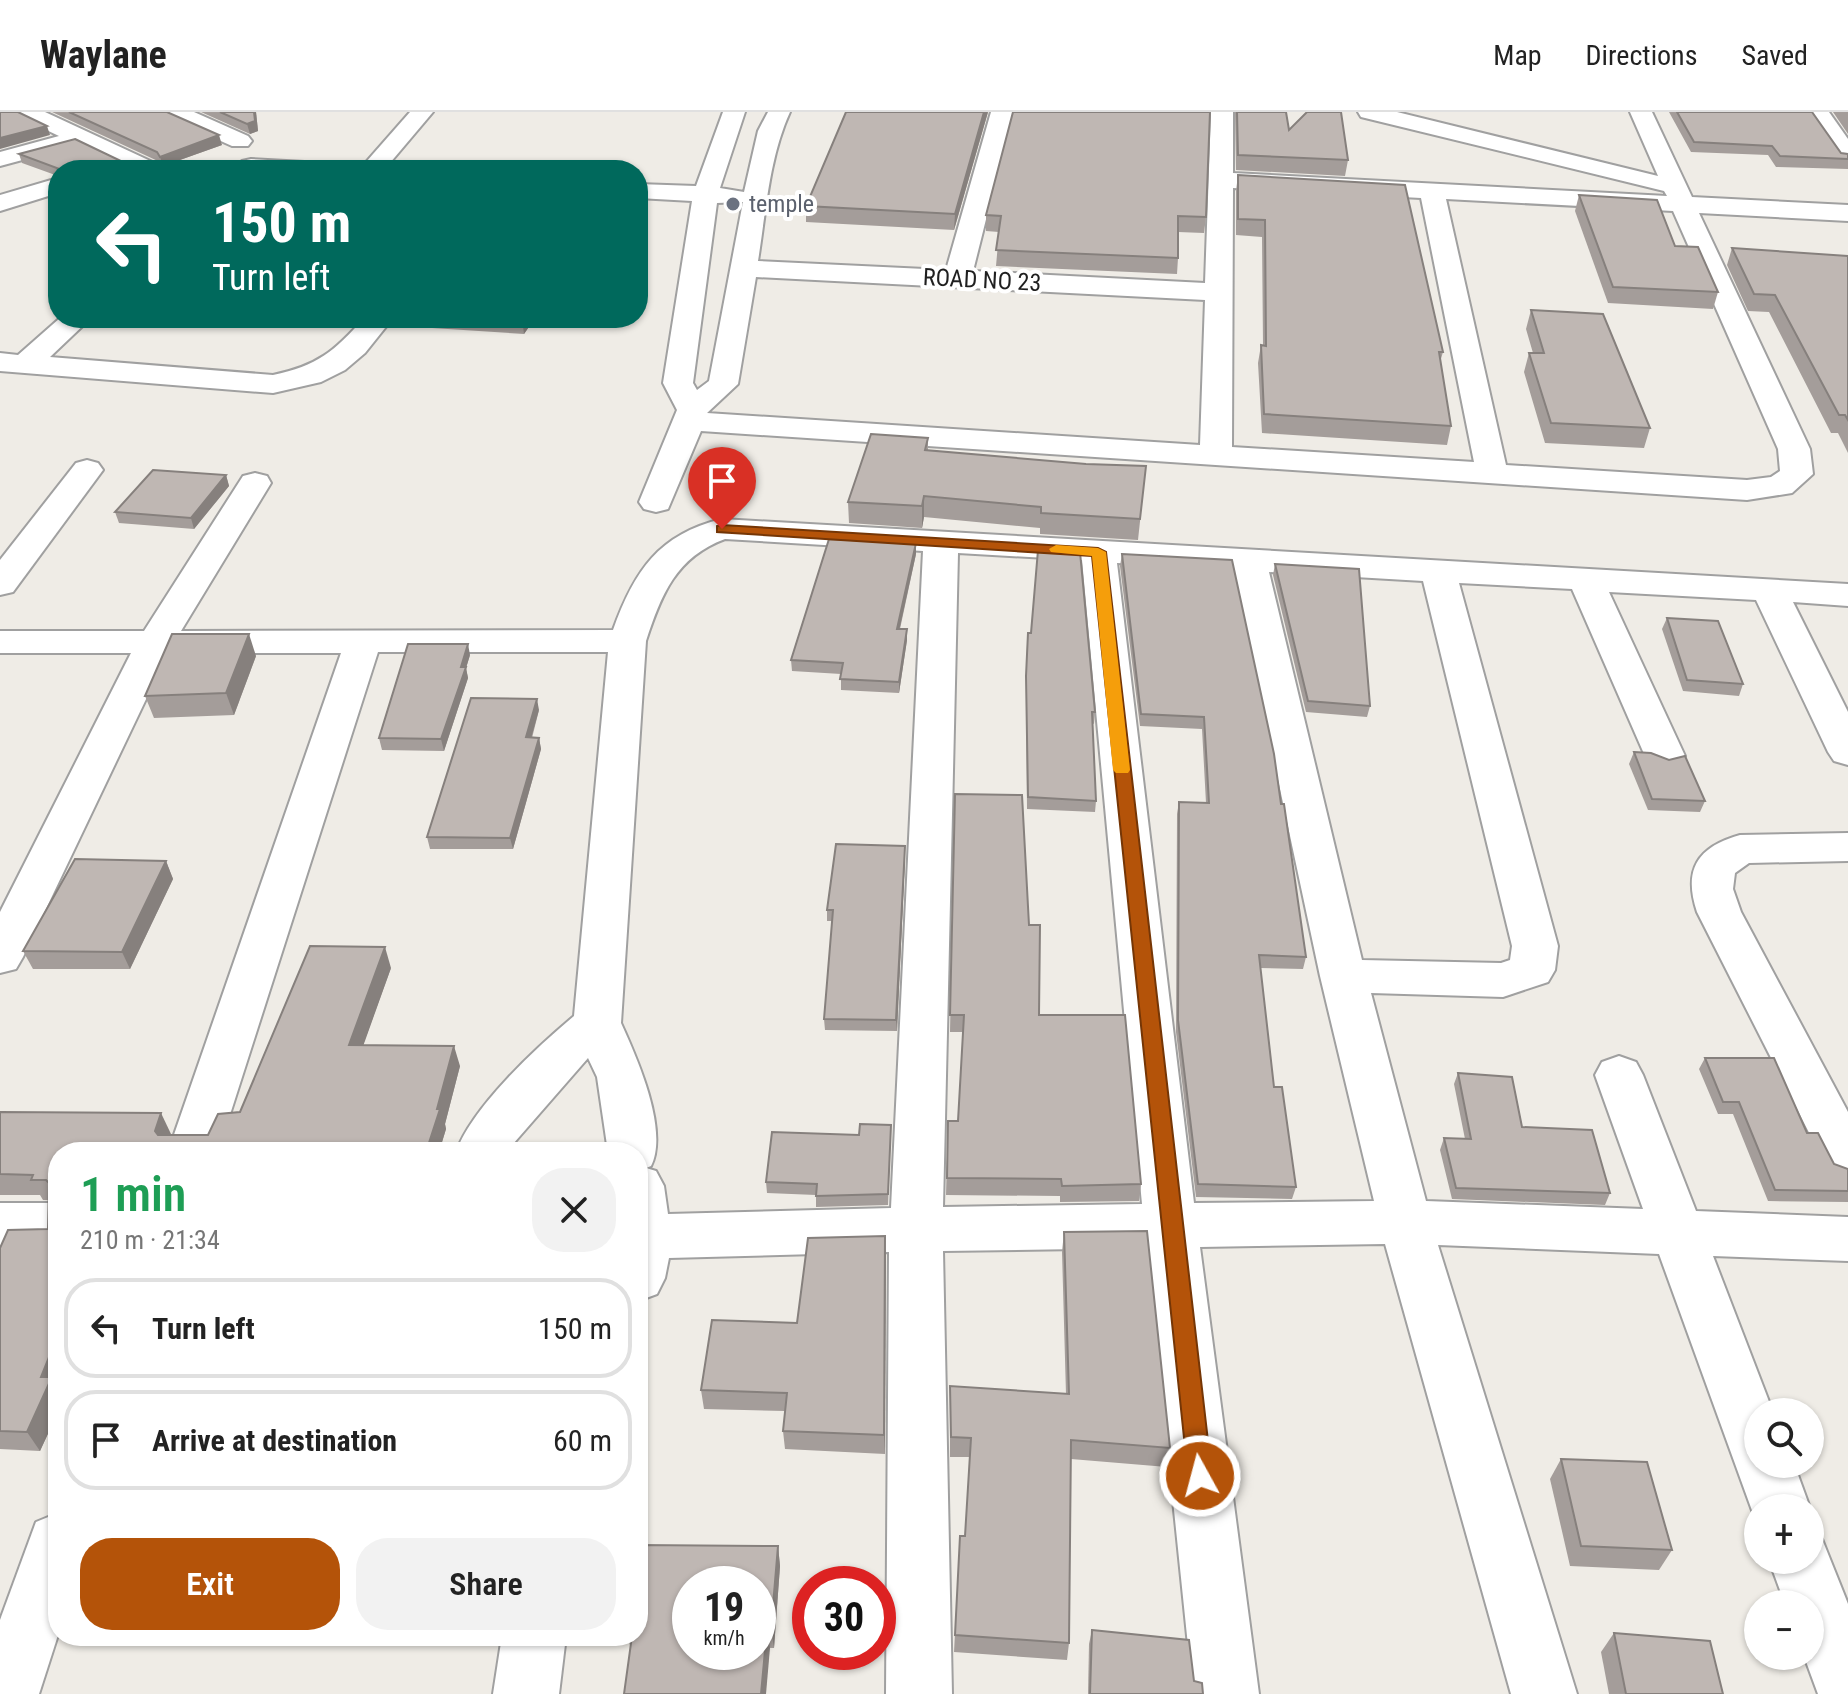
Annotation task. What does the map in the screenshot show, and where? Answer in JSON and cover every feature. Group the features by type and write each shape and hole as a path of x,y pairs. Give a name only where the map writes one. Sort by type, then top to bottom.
{"street":[{"path":"27,112 126,160"},
{"path":"175,112 240,141"},
{"path":"380,160 422,112"},
{"path":"690,415 678,383 705,196 734,112"},
{"path":"656,502 690,415 723,384 770,131 779,112"},
{"path":"957,279 1002,112"},
{"path":"1216,457 1222,112"},
{"path":"1369,112 1678,196"},
{"path":"690,415 1216,457 1747,490 1780,486 1797,474 1794,449 1641,112"},
{"path":"1817,112 1848,156"},
{"path":"0,159 77,138"},
{"path":"1221,180 1432,192 1678,196 1848,213"},
{"path":"0,203 48,188"},
{"path":"648,192 757,196"},
{"path":"1432,192 1492,473"},
{"name":"ROAD NO 23","path":"745,268 1219,292"},
{"path":"12,363 63,328"},
{"path":"12,363 273,384 316,376 343,360 370,328"},
{"path":"0,584 87,470"},
{"path":"0,957 155,642 255,483"},
{"path":"631,1142 621,1077 597,1023 628,641 647,585 666,562 702,535 722,529 1848,595"},
{"path":"919,1694 916,1229 941,542"},
{"path":"1098,552 1171,1227 1226,1694"},
{"path":"1249,561 1343,976 1405,1222 1544,1694"},
{"path":"1343,976 1503,980 1532,970 1535,946 1438,569"},
{"path":"1585,579 1665,756"},
{"path":"1769,590 1848,752"},
{"path":"196,1142 364,640"},
{"path":"0,642 628,641"},
{"path":"1848,847 1740,849 1715,866 1711,889 1719,912 1848,1160"},
{"path":"485,1142 557,1058 597,1023"},
{"path":"1619,1075 1744,1412"},
{"path":"648,1250 916,1229 1405,1222 1848,1239"},
{"path":"0,1225 48,1225"},
{"path":"6,1694 48,1572"},
{"path":"1805,1574 1848,1688"},
{"path":"526,1694 533,1646"}],"building":[{"path":"0,112 18,112 47,126 0,138"},
{"path":"69,112 167,112 219,135 160,157 157,152"},
{"path":"220,112 254,112 255,121 247,124"},
{"path":"846,112 984,112 955,214 806,206"},
{"path":"1013,112 1210,112 1206,217 1178,216 1178,258 996,250 1001,216 986,215"},
{"path":"1237,112 1286,112 1289,130 1307,112 1341,112 1348,160 1238,155"},
{"path":"1677,112 1812,112 1841,153 1848,154 1848,159 1780,156 1772,146 1694,142"},
{"path":"75,139 119,160 48,160 48,165 19,154"},
{"path":"1238,175 1405,185 1443,352 1439,352 1451,426 1264,414 1261,345 1266,346 1265,220 1238,219"},
{"path":"1579,195 1657,200 1675,246 1698,247 1718,292 1613,287"},
{"path":"1732,248 1848,256 1848,420 1845,415 1839,415 1775,295 1754,294"},
{"path":"1531,310 1603,314 1650,428 1551,423 1529,353 1544,353"},
{"path":"871,434 928,438 925,450 1146,466 1140,519 1041,513 1041,507 924,496 922,506 848,502"},
{"path":"153,470 226,475 191,518 115,512"},
{"path":"829,539 916,543 897,629 907,629 899,682 840,679 843,663 791,660"},
{"path":"1038,550 1080,552 1095,712 1092,712 1096,801 1028,797 1026,676"},
{"path":"1122,554 1232,560 1274,754 1281,804 1284,804 1306,957 1259,955 1274,1087 1282,1087 1296,1187 1198,1184 1178,1020 1179,802 1209,803 1204,717 1141,714"},
{"path":"1275,564 1359,569 1370,706 1308,701"},
{"path":"1667,618 1718,621 1743,684 1687,680"},
{"path":"172,634 249,634 226,693 145,696"},
{"path":"408,644 468,644 461,667 466,667 441,739 379,738"},
{"path":"471,698 537,699 526,737 539,738 510,838 427,837"},
{"path":"1634,752 1651,753 1669,760 1685,756 1705,801 1652,799"},
{"path":"955,794 1022,795 1029,925 1040,925 1039,1015 1125,1015 1141,1184 1062,1186 1061,1179 947,1178 948,1121 958,1121 964,1015 950,1015"},
{"path":"836,844 905,846 896,1020 824,1019 833,910 827,910"},
{"path":"75,859 166,861 122,952 23,951"},
{"path":"310,946 385,947 349,1045 454,1046 429,1142 48,1142 48,1182 31,1180 33,1175 0,1174 0,1112 161,1113 155,1131 158,1135 208,1135 218,1114 240,1112"},
{"path":"1705,1058 1774,1058 1807,1133 1818,1133 1834,1164 1848,1169 1848,1191 1775,1190 1739,1102 1723,1102"},
{"path":"1458,1073 1512,1077 1522,1127 1592,1130 1610,1193 1456,1188 1444,1138 1471,1139"},
{"path":"860,1124 891,1125 888,1194 816,1196 817,1184 766,1182 772,1132 859,1135"},
{"path":"48,1229 48,1360 41,1377 48,1377 48,1386 27,1432 0,1431 0,1248 8,1230"},
{"path":"1147,1231 1170,1448 1071,1440 1069,1643 955,1635 960,1536 965,1536 971,1438 951,1437 950,1386 1069,1394 1064,1232"},
{"path":"885,1236 884,1435 783,1431 787,1393 701,1390 712,1320 797,1323 808,1238"},
{"path":"1561,1459 1647,1462 1672,1550 1581,1546"},
{"path":"648,1545 778,1546 776,1570 776,1566 672,1566 672,1670 763,1670 761,1694 624,1694 631,1646 648,1646"},
{"path":"1092,1630 1189,1640 1194,1681 1202,1683 1203,1694 1090,1694"},
{"path":"1614,1633 1710,1641 1723,1694 1626,1694"}],"slow traffic":[{"path":"1056,549 1098,552 1122,770"}],"place":[{"name":"temple","path":"733,204"}],"route":[{"path":"722,529 1098,552 1200,1476"}]}
